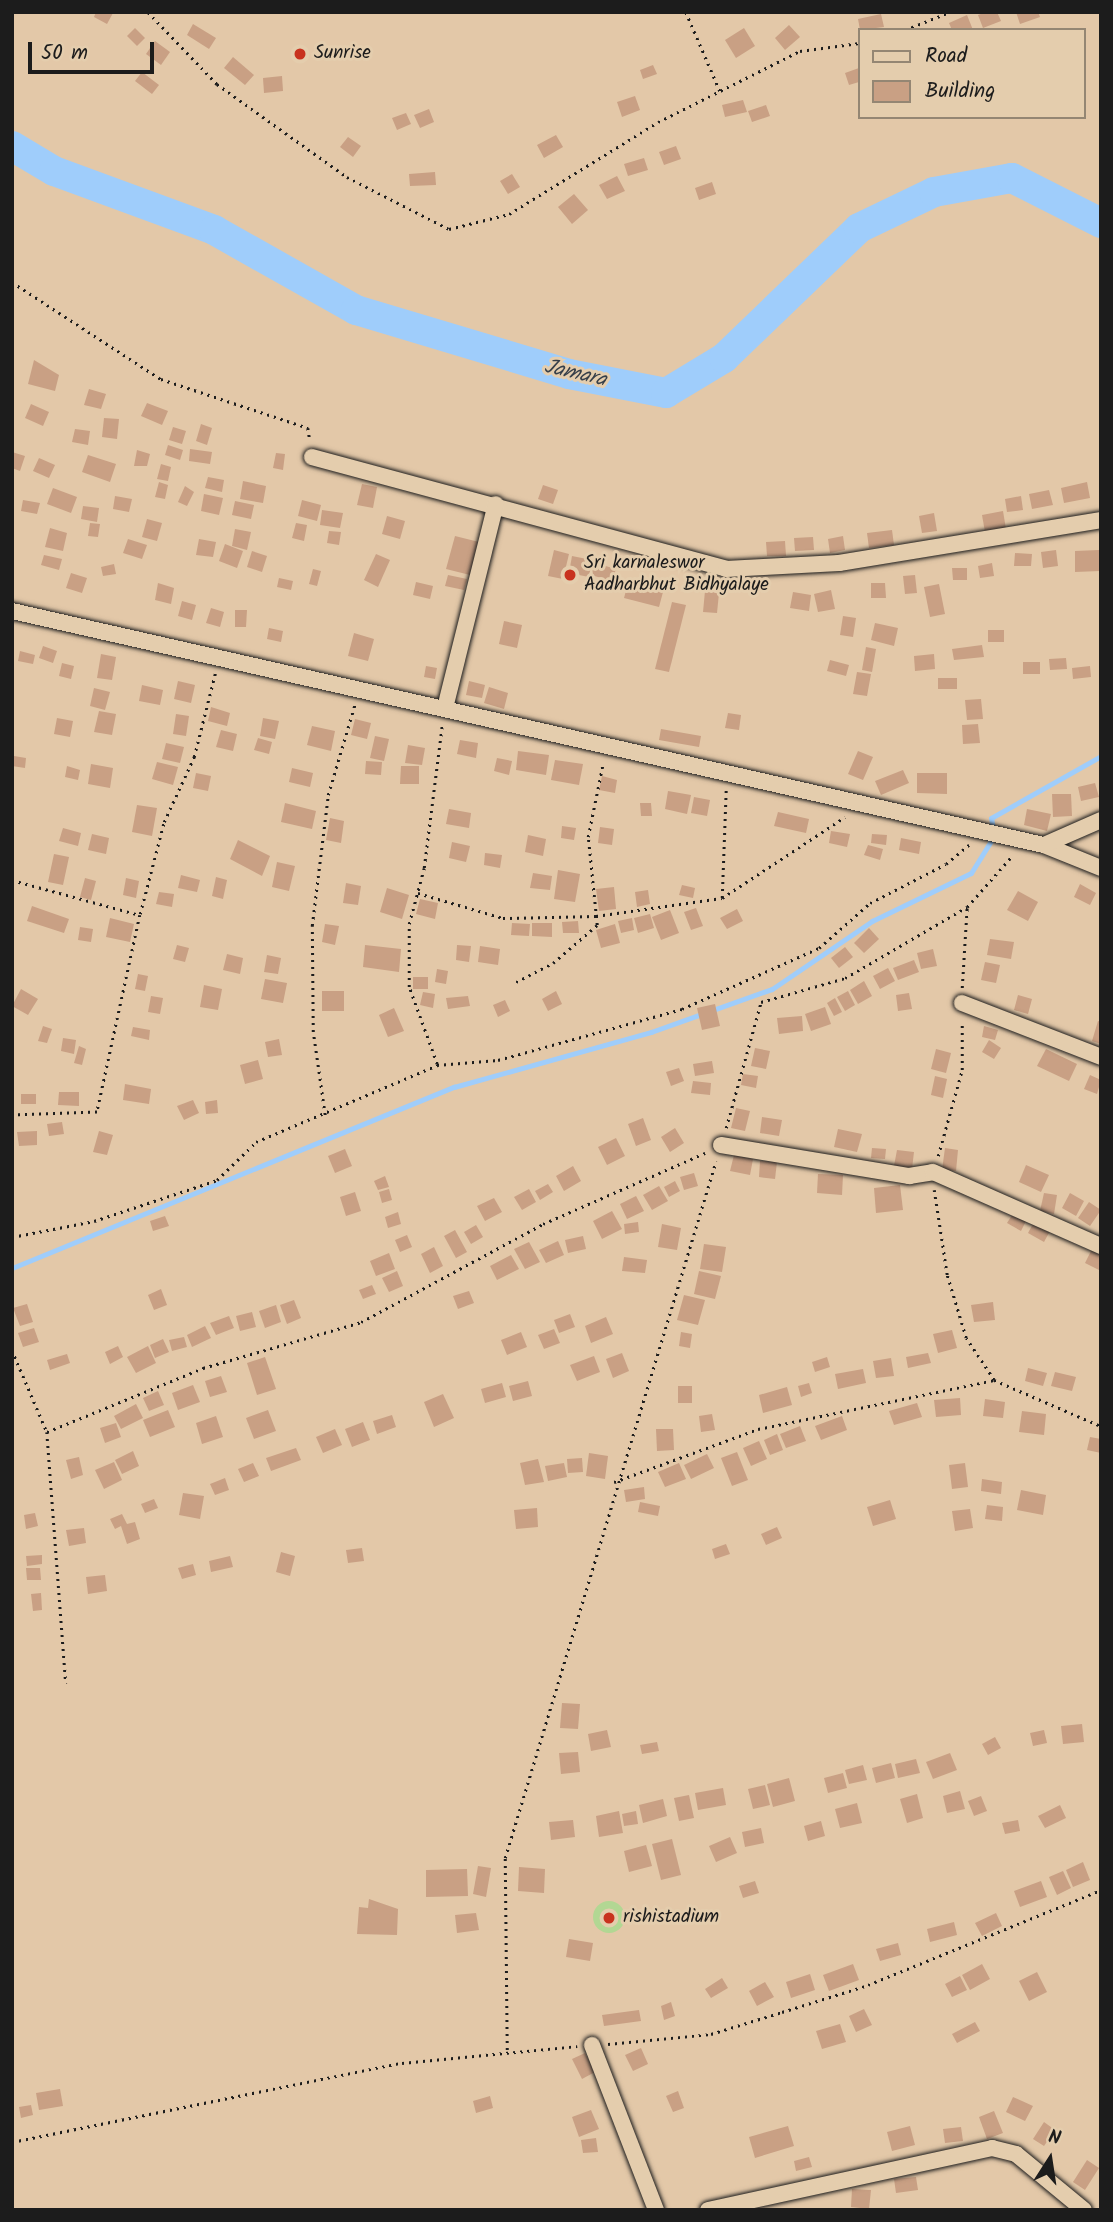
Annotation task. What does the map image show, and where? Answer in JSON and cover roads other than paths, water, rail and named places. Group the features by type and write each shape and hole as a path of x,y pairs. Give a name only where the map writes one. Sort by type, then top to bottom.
{"street":[{"path":"312,457 496,504 726,569 839,563 1101,520"},
{"path":"445,708 496,504"},
{"path":"12,611 219,657 358,694 445,708 606,750 982,834 1044,845 1101,868"},
{"path":"1044,845 1101,820"},
{"path":"962,1003 1101,1057"},
{"path":"720,1145 909,1176 933,1172 1101,1246"},
{"path":"592,2045 656,2210"},
{"path":"708,2210 992,2148 1016,2154 1084,2210"}],"waterway":[{"name":"Jamara","path":"12,146 54,171 214,230 356,310 569,374 666,393 724,358 859,228 934,192 1012,178 1101,223"},
{"path":"12,1268 454,1087 651,1032 772,989 872,921 971,873 994,836 991,818 1101,756"}],"place":[{"name":"Sunrise","path":"300,54"},
{"name":"Sri karnaleswor Aadharbhut Bidhyalaye","path":"570,575"},
{"name":"rishistadium","path":"609,1918"}]}
